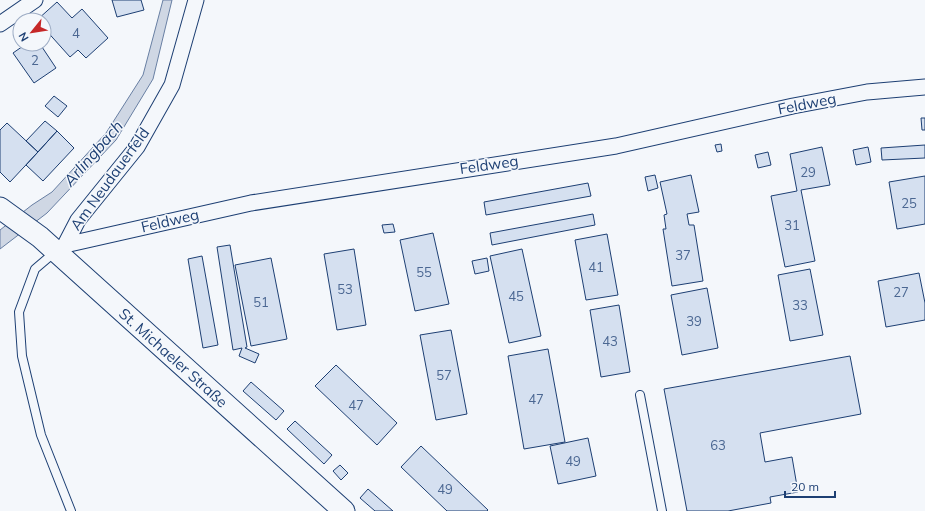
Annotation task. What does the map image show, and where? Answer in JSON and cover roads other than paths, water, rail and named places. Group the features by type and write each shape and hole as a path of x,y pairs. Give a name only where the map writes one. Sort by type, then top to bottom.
{"main road":[{"name":"St. Michaeler Straße","path":"2,210 40,237 60,248 344,511"}],"street":[{"path":"0,24 35,0"},
{"name":"Am Neudauerfeld","path":"60,248 78,220 138,147 172,85 196,0"},
{"name":"Feldweg","path":"60,248 251,202 616,146 793,106 867,92 925,87"}],"lane":[{"path":"60,248 35,269 18,312 22,356 41,435 71,511"},
{"path":"640,395 662,511"}],"water":[{"name":"Arlingbach","path":"163,0 172,0 153,79 116,140 47,213 0,249 0,230 32,205 52,192 106,133 143,75"}]}
